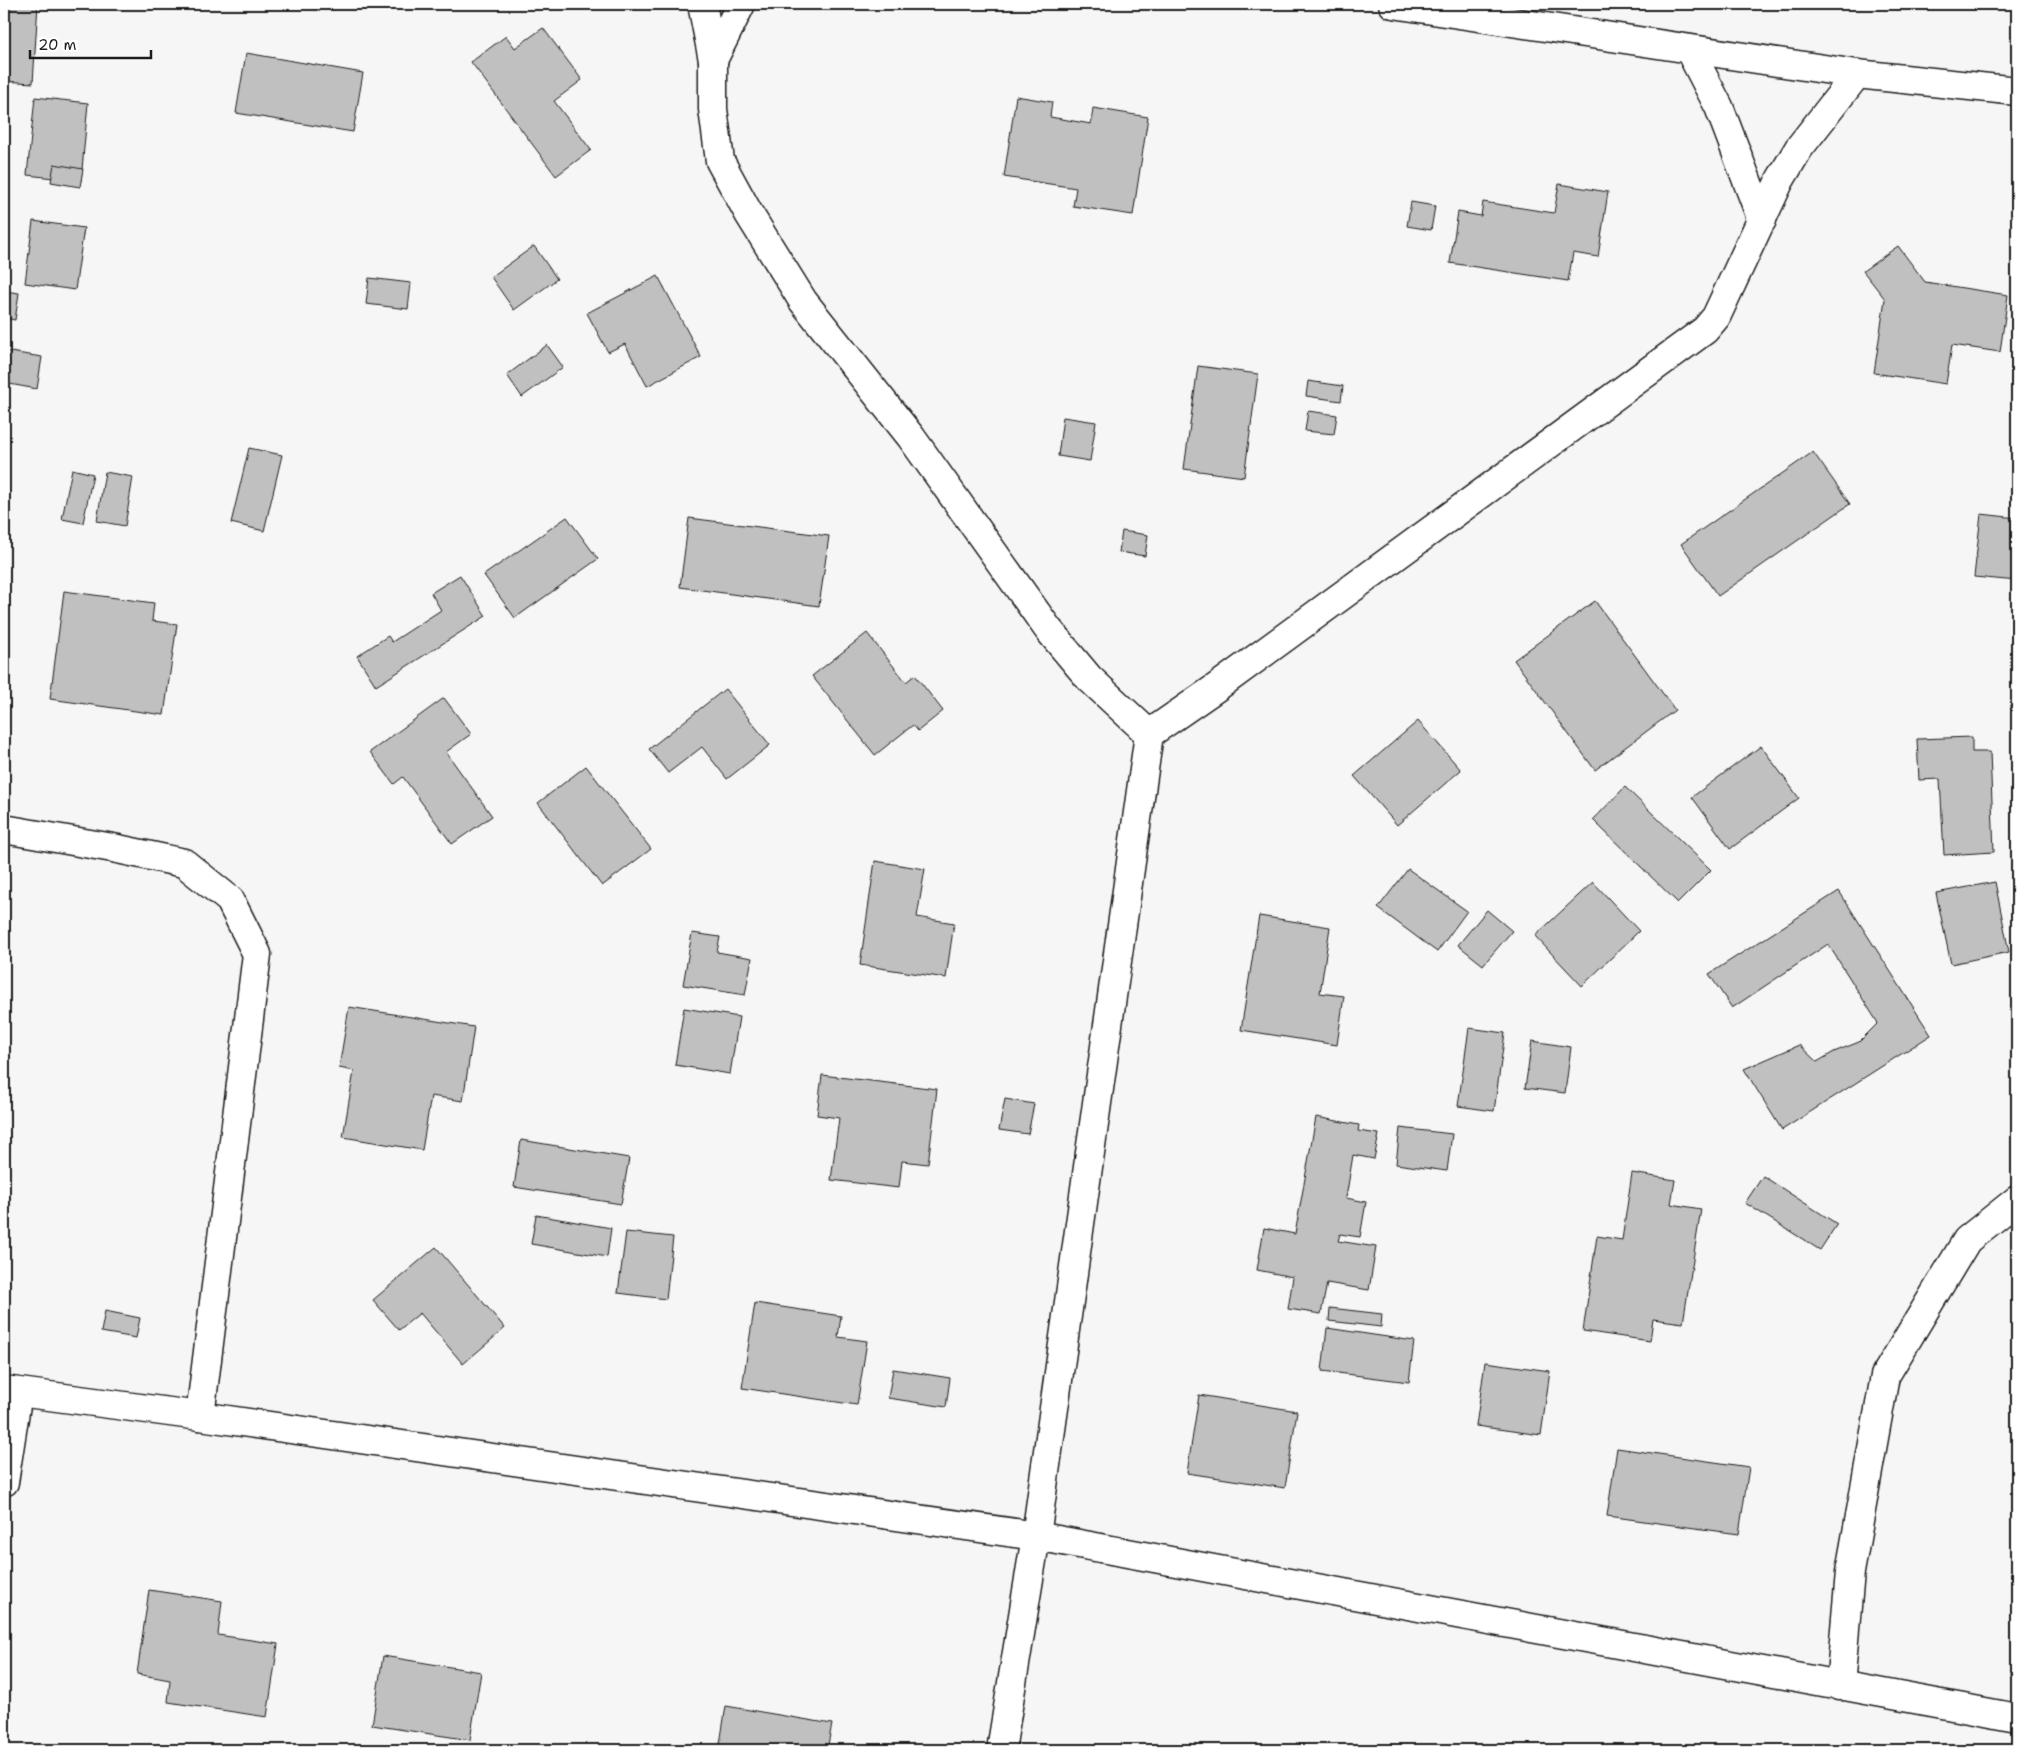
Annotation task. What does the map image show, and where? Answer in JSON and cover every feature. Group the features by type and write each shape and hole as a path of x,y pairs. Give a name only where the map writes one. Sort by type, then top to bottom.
{"street":[{"path":"702,4 713,60 713,109 720,161 749,214 803,301 911,437 1048,629 1089,678 1149,734"},
{"path":"713,60 741,4"},
{"path":"1393,4 1857,74 2017,91"},
{"path":"1689,49 1719,107 1762,220"},
{"path":"1001,1750 1036,1536 1149,734 1705,330 1716,317 1780,180 1798,148 1857,74"},
{"path":"4,829 184,863 230,900 257,954 200,1416"},
{"path":"1840,1686 1850,1572 1885,1376 1967,1240 2017,1200"},
{"path":"4,1482 11,1391 200,1416 1036,1536 2017,1718"}],"building":[{"path":"4,4 38,4 33,83 4,81"},
{"path":"543,28 582,80 554,101 591,150 556,176 471,62 506,36 515,48"},
{"path":"246,53 363,73 353,132 236,113"},
{"path":"1016,96 1052,102 1050,117 1091,124 1093,108 1148,117 1133,215 1073,206 1076,188 1004,177"},
{"path":"35,97 88,103 81,181 27,175"},
{"path":"54,164 83,169 80,187 51,182"},
{"path":"1559,184 1608,192 1598,257 1573,253 1568,281 1450,263 1458,212 1481,216 1483,202 1554,213"},
{"path":"1411,202 1435,206 1431,230 1407,226"},
{"path":"33,221 84,228 75,290 25,283"},
{"path":"534,246 557,279 514,310 491,277"},
{"path":"1898,246 1925,282 2008,295 2000,352 1952,345 1946,384 1874,373 1885,299 1863,271"},
{"path":"658,276 701,357 647,386 625,344 608,352 587,313"},
{"path":"369,278 411,283 408,309 366,304"},
{"path":"4,291 19,293 15,320 4,318"},
{"path":"547,345 563,367 522,397 507,375"},
{"path":"4,351 42,357 37,389 4,383"},
{"path":"1198,366 1258,374 1244,477 1184,469"},
{"path":"1308,381 1343,386 1341,401 1306,396"},
{"path":"1308,411 1337,415 1334,434 1305,431"},
{"path":"1063,417 1096,422 1090,461 1058,456"},
{"path":"249,448 282,455 264,531 231,523"},
{"path":"1813,452 1850,504 1718,596 1681,544"},
{"path":"72,469 93,474 83,523 62,519"},
{"path":"105,472 133,477 125,526 97,521"},
{"path":"1981,514 2017,518 2017,581 1974,577"},
{"path":"567,517 598,559 515,618 484,575"},
{"path":"689,518 829,536 819,606 680,587"},
{"path":"1122,531 1148,535 1145,556 1119,552"},
{"path":"460,575 486,616 376,686 357,656 388,636 392,642 441,610 431,593"},
{"path":"64,591 154,603 152,621 177,624 164,715 50,699"},
{"path":"1595,601 1675,710 1595,770 1514,660"},
{"path":"867,633 906,682 915,675 943,711 918,731 913,725 875,755 812,676"},
{"path":"725,689 770,745 727,779 702,747 668,773 649,749"},
{"path":"444,698 471,734 446,752 492,816 452,844 403,777 394,784 370,752"},
{"path":"1418,721 1461,770 1397,825 1354,776"},
{"path":"1972,737 1972,752 1990,752 1994,852 1944,855 1940,779 1919,780 1917,739"},
{"path":"1761,746 1799,798 1730,849 1692,797"},
{"path":"586,766 651,849 602,886 538,803"},
{"path":"1625,787 1711,870 1678,903 1593,820"},
{"path":"875,861 925,869 917,917 954,923 946,978 860,965"},
{"path":"1408,869 1467,911 1437,952 1378,908"},
{"path":"1593,882 1639,931 1582,986 1535,936"},
{"path":"1995,882 2009,952 1951,964 1936,893"},
{"path":"1839,891 1931,1035 1782,1130 1744,1069 1799,1045 1817,1062 1834,1052 1859,1042 1878,1023 1828,944 1732,1008 1709,974"},
{"path":"1487,910 1512,931 1483,965 1458,945"},
{"path":"1259,916 1330,927 1320,993 1344,996 1337,1045 1241,1030"},
{"path":"692,933 720,937 717,952 752,958 745,995 683,985"},
{"path":"349,1007 474,1027 463,1101 431,1096 422,1150 343,1137 354,1071 339,1068"},
{"path":"684,1008 739,1017 730,1074 675,1065"},
{"path":"1469,1028 1505,1033 1494,1111 1458,1106"},
{"path":"1532,1041 1571,1047 1565,1093 1525,1088"},
{"path":"822,1075 937,1089 928,1164 902,1161 899,1188 831,1180 839,1118 817,1115"},
{"path":"1005,1099 1034,1104 1028,1134 999,1130"},
{"path":"1316,1117 1359,1125 1358,1131 1379,1134 1374,1159 1353,1155 1346,1198 1366,1202 1360,1237 1340,1234 1338,1241 1376,1247 1369,1290 1327,1283 1321,1314 1288,1309 1293,1277 1257,1270 1264,1228 1295,1234"},
{"path":"1400,1128 1452,1134 1447,1171 1396,1164"},
{"path":"521,1140 629,1158 621,1204 514,1187"},
{"path":"1632,1173 1675,1180 1671,1204 1701,1209 1683,1323 1653,1319 1650,1341 1583,1331 1597,1236 1622,1240"},
{"path":"1763,1176 1837,1224 1820,1250 1745,1203"},
{"path":"536,1215 611,1228 607,1257 531,1244"},
{"path":"626,1232 673,1237 666,1299 618,1293"},
{"path":"436,1247 505,1328 463,1364 420,1313 399,1330 373,1300"},
{"path":"755,1303 841,1316 838,1337 867,1341 857,1405 742,1388"},
{"path":"1330,1308 1382,1314 1381,1327 1329,1321"},
{"path":"105,1311 140,1318 136,1338 101,1332"},
{"path":"1327,1328 1414,1341 1409,1382 1322,1371"},
{"path":"1485,1362 1550,1371 1541,1435 1476,1426"},
{"path":"893,1369 950,1378 946,1407 888,1398"},
{"path":"1199,1395 1297,1411 1285,1488 1187,1473"},
{"path":"1617,1448 1749,1467 1739,1534 1607,1516"},
{"path":"149,1590 222,1601 218,1635 278,1644 267,1717 168,1702 170,1680 137,1674"},
{"path":"383,1656 481,1672 470,1740 372,1725"},
{"path":"726,1706 832,1724 827,1750 719,1750"}]}
